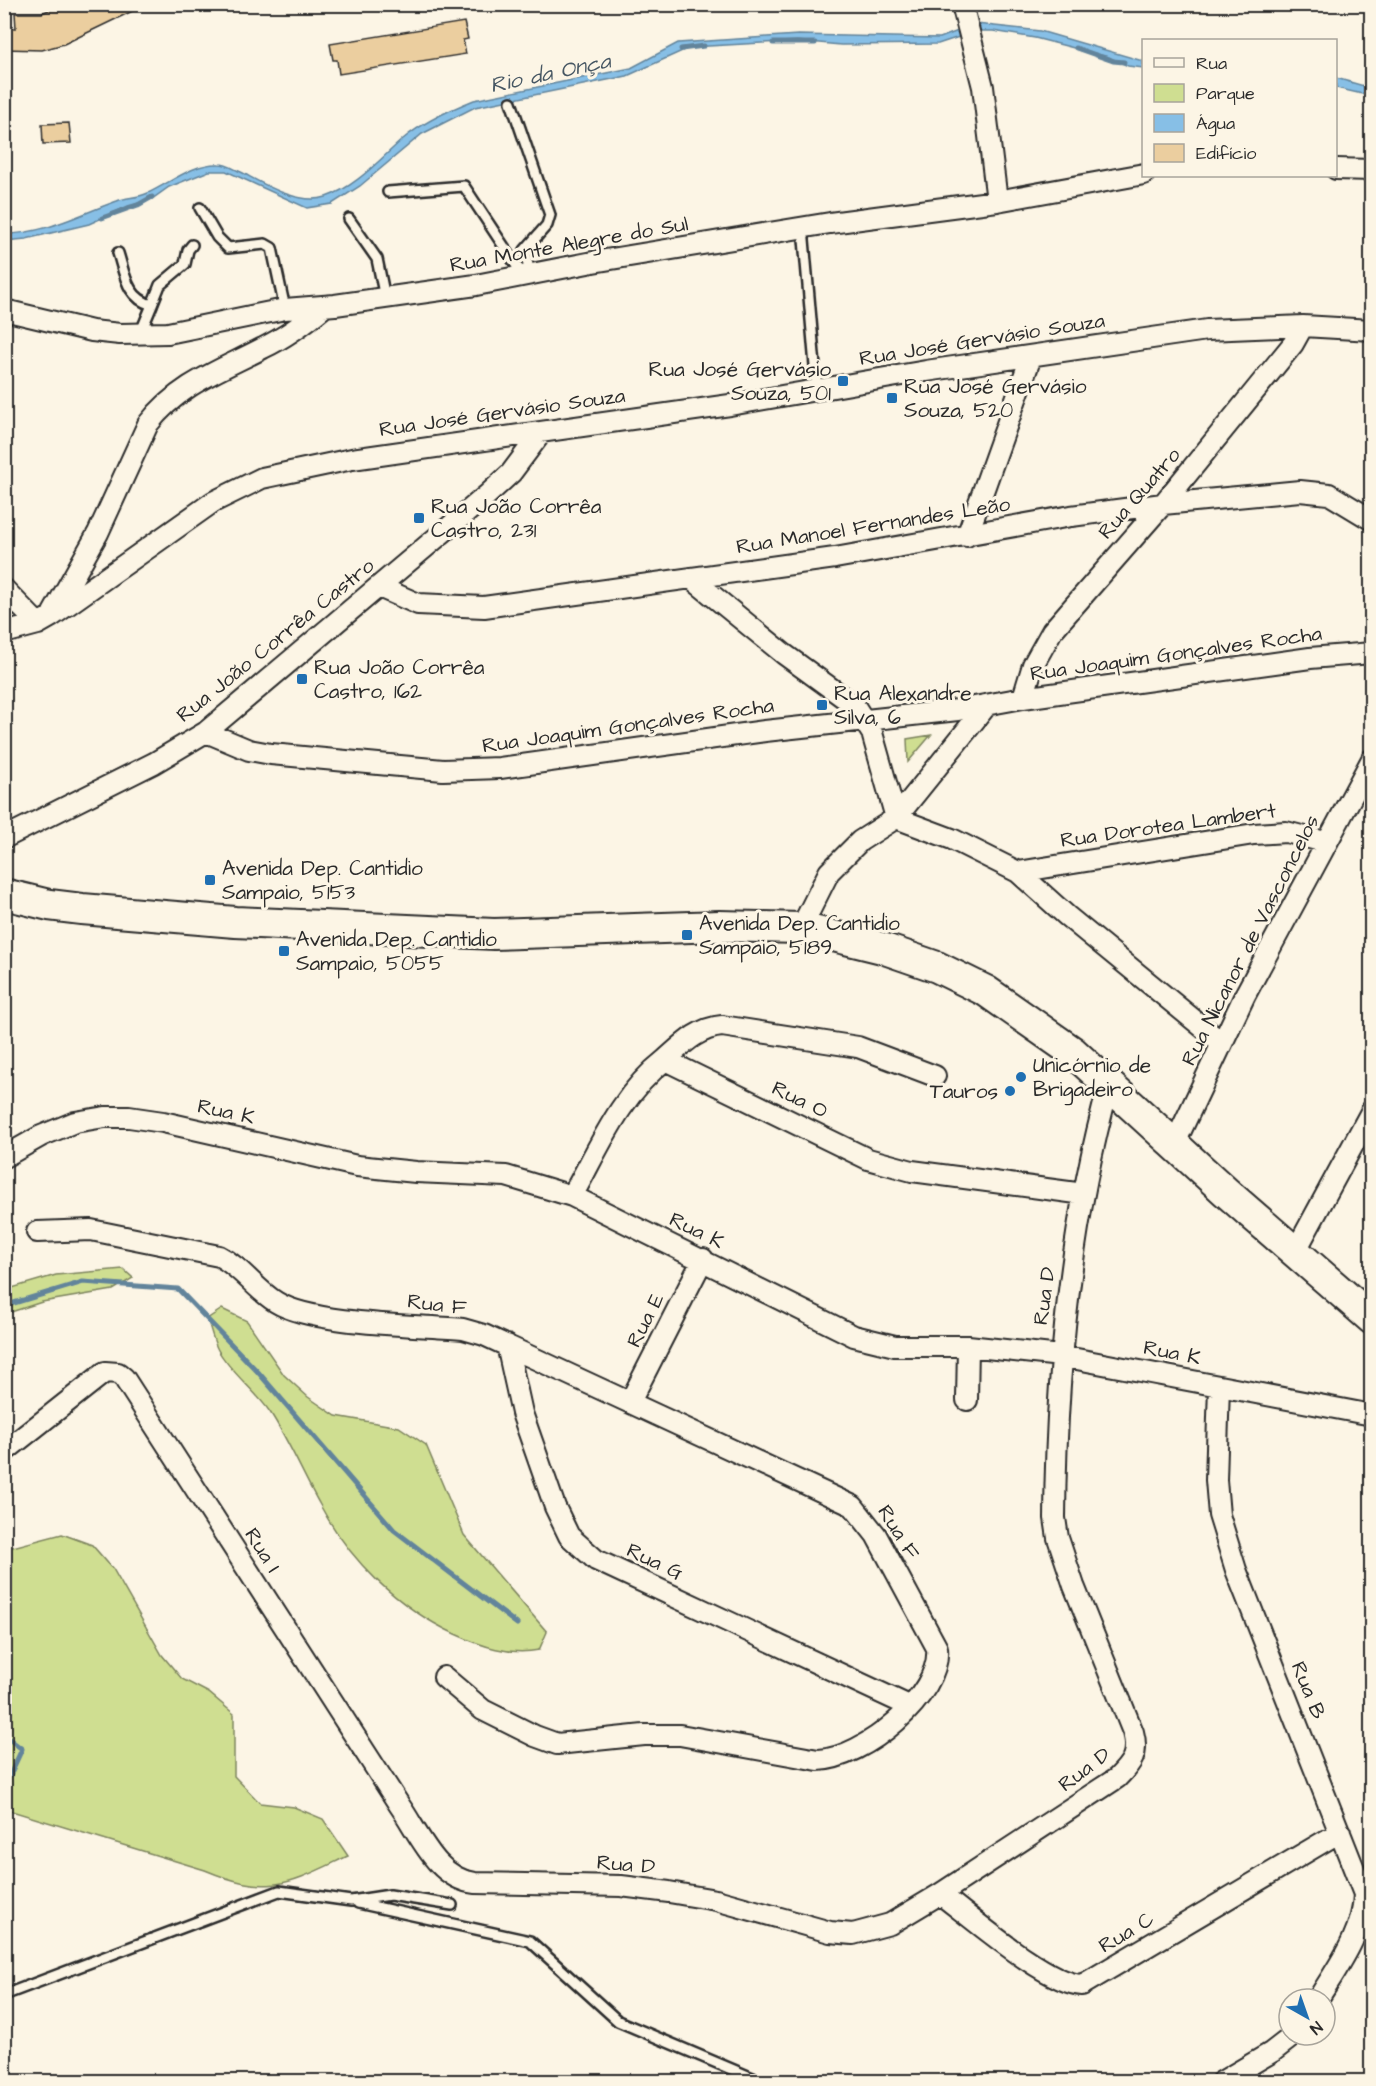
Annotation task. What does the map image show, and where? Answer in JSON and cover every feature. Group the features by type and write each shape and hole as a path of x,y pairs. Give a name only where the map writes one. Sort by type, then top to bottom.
{"main road":[{"path":"4,894 82,909 235,922 461,933 494,934 719,926 801,928 882,948 937,967 986,991 1073,1052 1371,1319"}],"street":[{"path":"964,14 986,105 997,201"},
{"path":"1337,169 1371,170"},
{"name":"Rua Monte Alegre do Sul","path":"4,310 92,331 140,334 190,330 285,309 385,298 527,276 803,228 997,201 1142,174"},
{"path":"4,589 45,620 98,533 148,424 159,410 188,385 288,334 325,306"},
{"name":"Rua José Gervásio Souza","path":"4,633 45,620 213,502 262,478 352,459 541,433 1207,330 1303,326 1371,330"},
{"name":"Rua Quatro","path":"1023,698 1037,657 1052,631 1163,504 1293,344 1303,326"},
{"path":"967,536 1031,357"},
{"name":"Rua João Corrêa Castro","path":"4,838 146,767 206,732 512,473 541,433"},
{"name":"Rua Manoel Fernandes Leão","path":"379,587 418,604 484,607 967,536 1071,516 1163,504 1314,491 1341,499 1371,520"},
{"path":"691,578 784,654 854,705 866,721 896,818"},
{"name":"Rua Joaquim Gonçalves Rocha","path":"206,732 249,750 271,754 444,770 478,770 571,760 765,731 866,721 987,705 1310,658 1371,653"},
{"path":"801,928 829,872 860,841 896,818 987,705"},
{"name":"Rua Nicanor de Vasconcelos","path":"1175,1143 1222,1043 1325,842 1371,759"},
{"path":"896,818 944,835 1018,872 1222,1043"},
{"name":"Rua Dorotea Lambert","path":"1018,872 1254,834 1286,832 1325,842"},
{"path":"572,1196 625,1100 651,1071 696,1034 710,1027 722,1026 858,1047 935,1076"},
{"name":"Rua O","path":"665,1060 868,1159 912,1171 1084,1194"},
{"name":"Rua D","path":"445,1871 461,1880 475,1883 621,1886 669,1892 716,1900 830,1932 853,1934 890,1924 940,1894 1117,1778 1136,1756 1133,1732 1058,1538 1056,1483 1061,1356 1084,1194 1109,1085"},
{"path":"1295,1252 1371,1110"},
{"name":"Rua K","path":"4,1156 41,1136 75,1122 105,1117 129,1117 197,1129 357,1166 406,1172 506,1176 572,1196 854,1336 872,1342 895,1346 968,1346 1061,1356 1371,1415"},
{"name":"Rua F","path":"37,1232 91,1230 207,1253 228,1260 277,1303 319,1316 463,1329 507,1345 853,1506 866,1520 937,1648 938,1660 935,1672 909,1706 881,1735 848,1755 833,1760 818,1760 670,1735 644,1735 557,1744 535,1736 483,1710 444,1677"},
{"name":"Rua E","path":"630,1402 703,1260"},
{"name":"Rua G","path":"507,1345 515,1389 555,1507 569,1536 580,1549 596,1560 909,1706"},
{"path":"967,1400 968,1346"},
{"name":"Rua I","path":"4,1452 105,1372 112,1371 124,1378 400,1806 445,1871"},
{"name":"Rua B","path":"1219,1386 1216,1480 1219,1515 1236,1570 1364,1894 1364,1909 1352,1941 1325,1987"},
{"name":"Rua C","path":"940,1894 1017,1952 1062,1981 1082,1985 1340,1832"},
{"path":"1221,2082 1278,2047"}],"lane":[{"path":"511,102 550,215 546,225 525,250 527,276"},
{"path":"388,192 464,186 527,276"},
{"path":"200,208 217,237 228,248 265,244 272,248 285,309"},
{"path":"349,219 377,259 385,298"},
{"path":"803,228 817,389"},
{"path":"140,334 160,285 185,264 188,250 192,245"},
{"path":"118,253 130,291 141,302 152,305"},
{"path":"4,1995 279,1891 351,1901 530,1941 618,2021 762,2082"},
{"path":"351,1901 390,1895 452,1905"}],"green space":[{"path":"931,735 908,762 907,739"},
{"path":"123,1269 133,1278 113,1290 42,1302 5,1314 5,1290 56,1275"},
{"path":"222,1309 247,1321 284,1375 308,1397 336,1416 399,1427 426,1445 464,1535 547,1632 539,1650 517,1652 496,1649 455,1634 434,1623 395,1596 361,1563 332,1526 270,1412 218,1350 207,1319"},
{"path":"62,1534 92,1545 113,1569 162,1655 182,1679 209,1693 234,1714 234,1776 260,1803 294,1807 323,1819 348,1856 294,1880 263,1885 246,1883 5,1809 5,1549"}],"water":[{"path":"976,24 1040,31 1142,61 1142,68 1128,66 1109,57 1035,38 993,31 977,31 938,44 841,45 797,41 691,47 627,76 475,107 422,134 360,186 332,204 307,208 226,171 209,171 169,187 152,199 128,206 89,224 26,239 5,241 4,234 34,231 121,200 144,195 182,174 209,165 228,166 271,188 293,196 305,199 326,197 357,180 419,127 455,108 474,100 631,68 678,43 798,35 940,38"},
{"path":"1337,78 1371,88 1371,96 1337,88"}],"building":[{"path":"62,4 147,4 64,44 42,50 4,49 4,28 16,28 15,13 42,13"},
{"path":"464,22 468,39 463,40 466,54 339,74 337,60 333,60 330,44"},
{"path":"69,123 71,143 43,144 42,124"}],"waterway":[{"name":"Rio da Onça","path":"773,43 815,43"},
{"name":"Rio da Onça","path":"681,49 704,46"},
{"name":"Rio da Onça","path":"1076,48 1113,61 1124,62"},
{"name":"Rio da Onça","path":"102,218 138,205 152,197"},
{"path":"4,1306 83,1282 178,1289 258,1372 394,1530 517,1624"},
{"path":"4,1735 22,1749 4,1788"}],"place":[{"name":"Rua José Gervásio Souza, 501","path":"843,381"},
{"name":"Rua José Gervásio Souza, 520","path":"892,398"},
{"name":"Rua João Corrêa Castro, 231","path":"419,518"},
{"name":"Rua João Corrêa Castro, 162","path":"302,679"},
{"name":"Rua Alexandre Silva, 6","path":"822,705"},
{"name":"Avenida Dep. Cantidio Sampaio, 5153","path":"210,880"},
{"name":"Avenida Dep. Cantidio Sampaio, 5189","path":"687,935"},
{"name":"Avenida Dep. Cantidio Sampaio, 5055","path":"284,951"},
{"name":"Unicórnio de Brigadeiro","path":"1021,1077"},
{"name":"Tauros","path":"1010,1091"}]}
